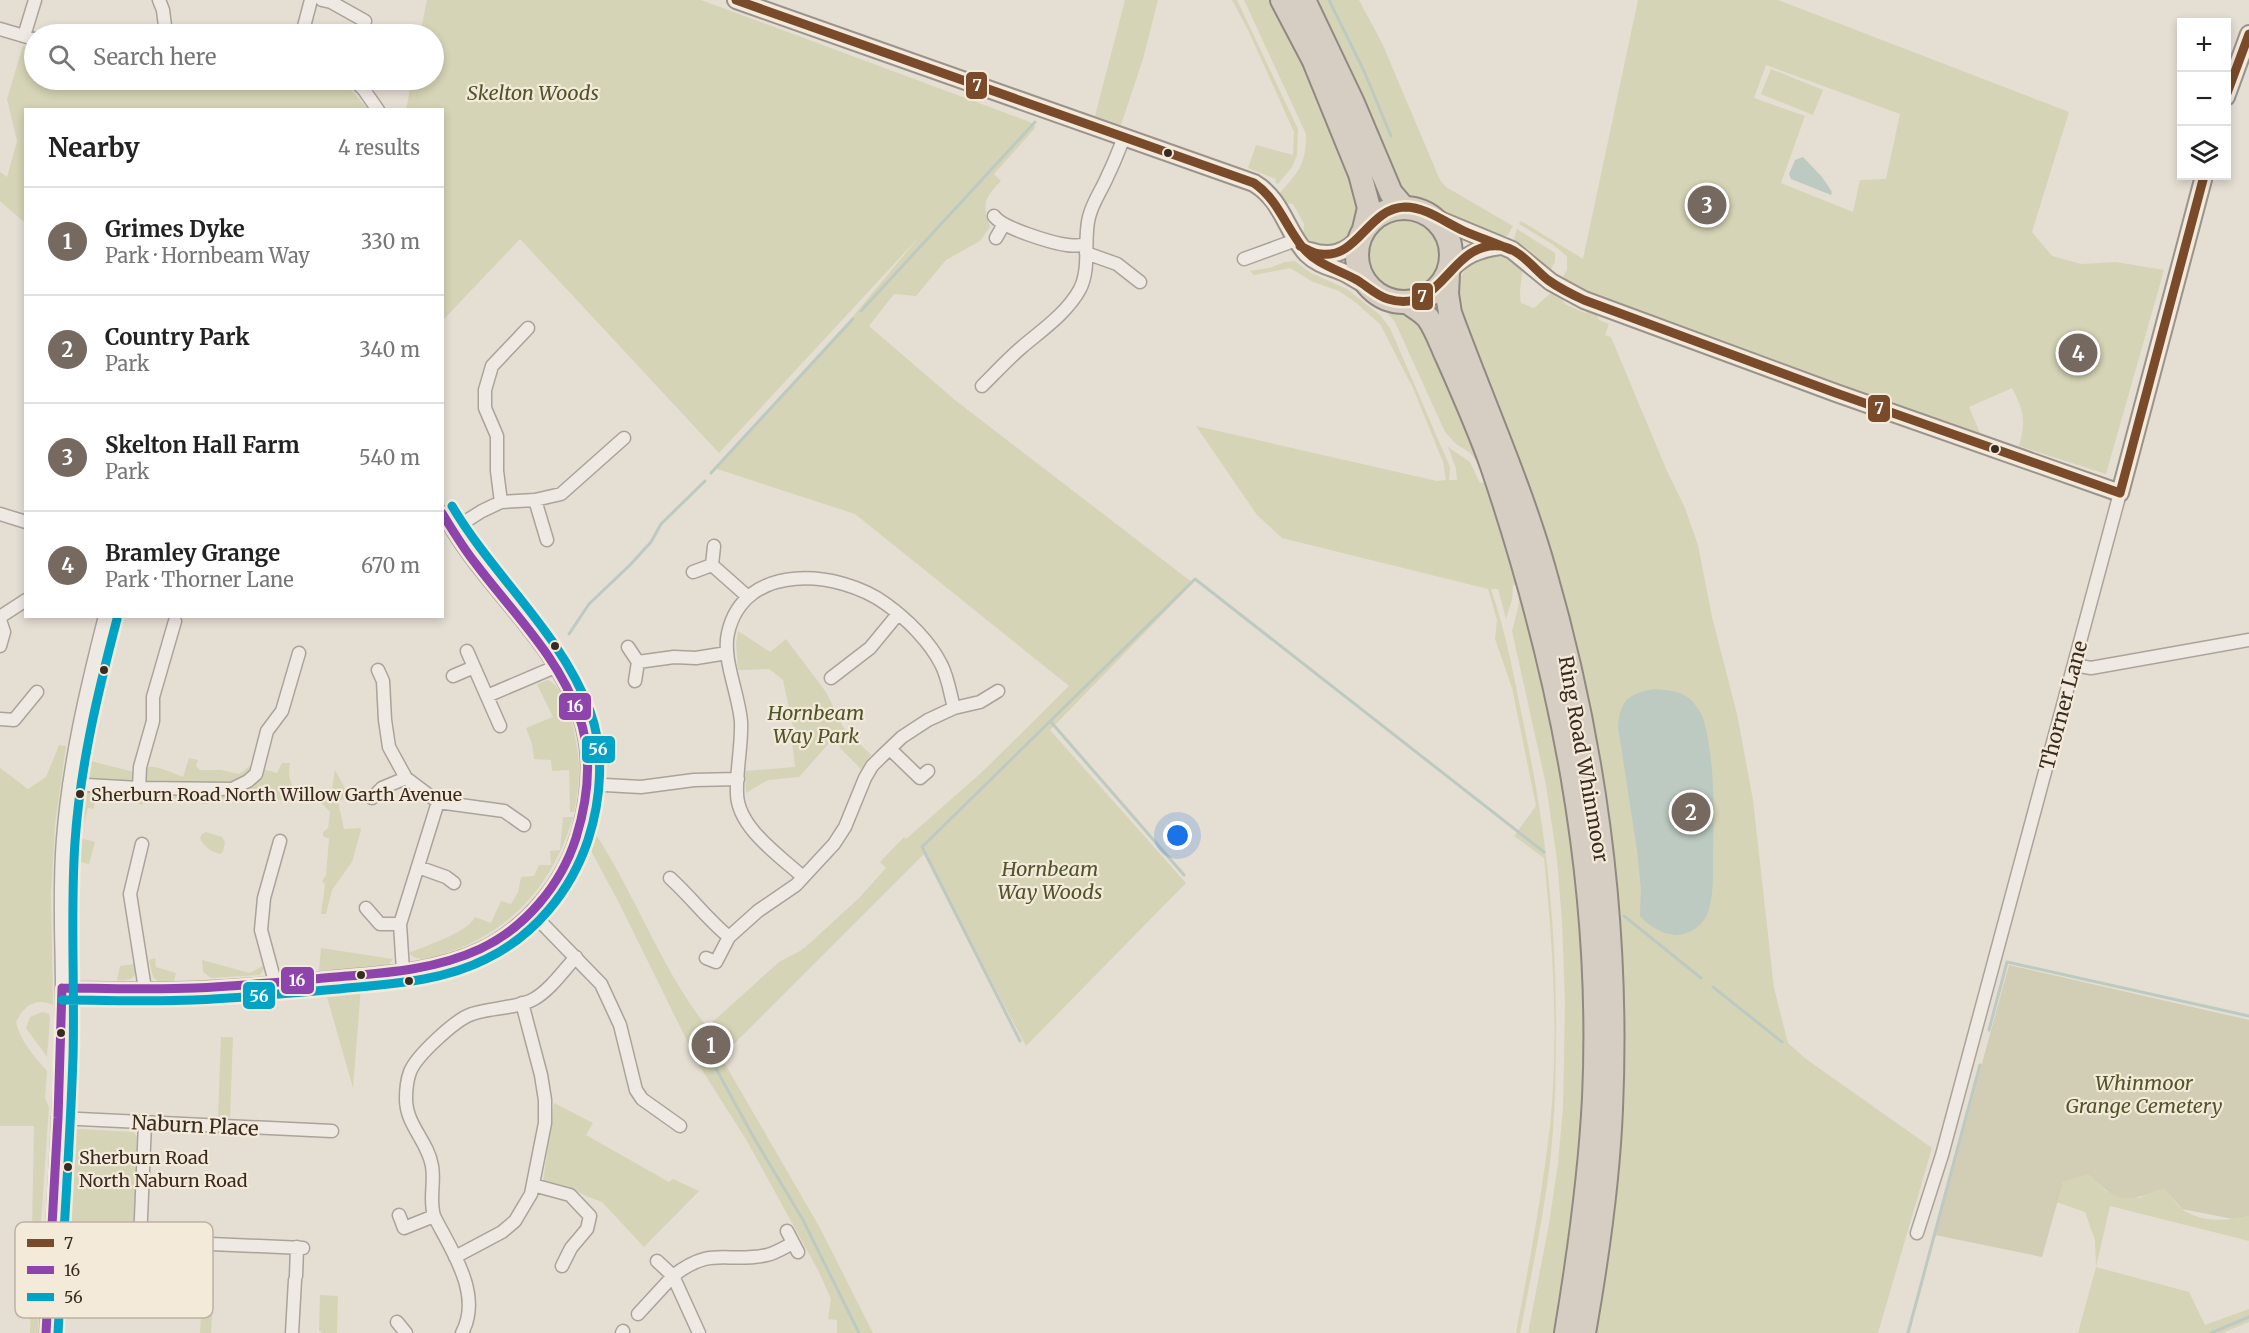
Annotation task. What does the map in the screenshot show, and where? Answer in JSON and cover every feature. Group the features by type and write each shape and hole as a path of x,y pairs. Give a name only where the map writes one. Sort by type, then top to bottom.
{"highway":[{"path":"1282,0 1314,61 1360,174 1369,208 1369,217 1362,233 1356,258 1358,268 1370,288 1386,298 1407,302 1418,300 1433,293 1448,272 1451,249 1449,237 1435,218 1423,211 1403,207 1383,212 1374,218 1362,233"},
{"path":"1304,0 1353,103 1391,194 1403,207"},
{"name":"Ring Road Whinmoor","path":"1448,272 1447,294 1450,313 1576,697 1593,783 1603,854 1611,958 1613,1054 1601,1225 1584,1333"},
{"name":"Ring Road Whinmoor","path":"1407,302 1424,314 1434,329 1503,476"},
{"name":"Ring Road Whinmoor","path":"1534,569 1571,761 1586,870 1592,951 1594,1096 1589,1168 1566,1333"}],"street":[{"path":"31,24 35,0"},
{"path":"159,0 165,24"},
{"path":"305,24 311,0"},
{"path":"322,0 331,2 365,21"},
{"path":"735,0 1247,180 1261,187 1280,208 1298,243 1319,263 1370,288"},
{"path":"0,29 24,36"},
{"path":"2231,83 2249,34"},
{"path":"364,90 377,108"},
{"path":"982,386 1021,348 1043,331 1066,308 1079,290 1086,273 1086,229 1095,198 1109,175 1124,137"},
{"name":"Thorner Lane","path":"1917,1233 1942,1155 2203,180"},
{"path":"1435,218 1518,255 1551,282 1584,300 1836,393 2120,493"},
{"path":"996,238 999,220 1067,245 1086,249 1117,264 1140,282"},
{"path":"1244,259 1298,243 1322,254 1335,254 1347,249 1362,233"},
{"path":"1448,272 1474,251 1501,246"},
{"path":"501,502 497,471 497,436 485,408 485,390 492,366 528,328"},
{"path":"452,530 501,502 536,500 561,494 624,438"},
{"path":"536,500 547,540"},
{"path":"0,514 24,521"},
{"path":"62,988 202,988 403,971 440,964 479,950 513,929 531,912 553,884 573,849 583,814 587,784 587,758 579,717 568,688 555,667 465,551 444,516"},
{"path":"712,565 714,546"},
{"path":"693,572 712,565"},
{"path":"712,565 747,596"},
{"path":"803,877 753,831 739,809 737,796 740,711 726,642 733,615 747,596 782,581 819,578 871,594 898,614 935,654 945,675 954,708"},
{"path":"0,646 4,632 0,619 24,601"},
{"path":"831,678 870,648 898,614"},
{"path":"53,1222 62,988 60,902 63,839 69,784 84,698 104,618"},
{"path":"139,788 140,767 153,721 153,697 175,621"},
{"path":"2074,665 2091,668 2249,640"},
{"path":"628,647 638,662 635,681"},
{"path":"467,651 500,726"},
{"path":"69,784 139,788 232,789 248,781 256,774 267,731 282,711 299,653"},
{"path":"638,662 674,657 696,658 727,653"},
{"path":"453,676 474,667"},
{"path":"487,696 555,667"},
{"path":"378,670 383,681 389,747 406,778 438,802 504,811 524,825"},
{"path":"706,958 716,962 729,937 758,911 803,877 840,836 868,772 890,749 914,728 954,708 980,702 998,691"},
{"path":"0,719 14,720 37,692"},
{"path":"890,749 920,778 928,771"},
{"path":"372,798 382,788 406,778"},
{"path":"587,784 641,787 694,780 738,779"},
{"path":"403,971 400,924 438,802"},
{"path":"275,982 261,930 264,898 280,841"},
{"path":"142,844 130,894 145,989"},
{"path":"418,867 446,878 454,884"},
{"path":"670,878 689,894 711,922 729,937"},
{"path":"366,908 380,924 400,924"},
{"path":"531,912 601,984 620,1025 636,1090 642,1099 680,1126"},
{"path":"462,1333 468,1311 469,1293 431,1206 432,1166 425,1145 408,1116 406,1101 410,1072 441,1030 472,1014 522,1003 541,994 576,957"},
{"path":"455,1257 502,1233 515,1221 524,1209 533,1185 544,1123 545,1100 541,1075 522,1003"},
{"name":"Naburn Place","path":"58,1118 333,1131"},
{"path":"141,1222 145,1123"},
{"path":"533,1185 570,1195 590,1216 587,1229 571,1248 562,1266"},
{"path":"399,1215 404,1228 434,1216"},
{"path":"638,1314 673,1276 689,1263 712,1256 770,1255 795,1247 787,1231"},
{"path":"213,1244 300,1247 295,1278 292,1333"},
{"path":"657,1261 673,1276 699,1333"},
{"path":"46,1333 47,1318"},
{"path":"397,1322 406,1333"}],"green space":[{"path":"427,0 701,0 1030,122 1036,127 994,174 1001,181 986,202 990,227 980,241 946,260 916,296 894,294 869,326 955,400 1193,583 1050,730 1186,883 1026,1046 924,854 721,1057 820,1228 873,1333 837,1333 837,1320 828,1319 831,1299 819,1272 747,1141 700,1067 588,845 593,830 622,879 675,980 707,1027 779,962 810,943 859,898 886,868 880,862 904,837 906,839 982,772 1069,686 855,514 714,468 854,315 920,236 719,453 520,239 444,319 444,108 406,108 410,90 444,90 444,24 422,24"},
{"path":"1125,0 1158,0 1143,59 1121,125 1095,116"},
{"path":"1232,0 1237,0 1298,129 1297,155 1292,167 1278,184 1275,182 1276,179 1248,168 1256,145 1293,155 1294,132"},
{"path":"1244,0 1277,0 1335,124 1361,220 1344,248 1310,244 1303,237 1304,224 1293,204 1285,203 1278,195 1300,168 1306,145 1306,134"},
{"path":"1310,0 1359,0 1382,43 1440,180 1446,187 1513,226 1508,235 1500,239 1405,199"},
{"path":"1638,0 1778,0 2069,112 2032,232 2052,256 2081,264 2116,262 2164,270 2106,474 2019,446 2023,430 2023,416 2012,388 1969,407 1980,433 1576,290 1560,281 1567,270 1567,256 1519,224 1521,221 1583,259","holes":["1766,65 1900,114 1886,179 1860,180 1853,212 1781,183 1805,116 1754,98"]},
{"path":"23,46 24,90 351,90 367,108 24,108 24,222 0,201 0,172 7,177 17,141 7,99"},
{"path":"1771,69 1823,90 1813,115 1761,94"},
{"path":"1404,214 1420,217 1433,226 1442,239 1445,255 1442,271 1433,284 1420,293 1404,296 1388,293 1375,284 1366,271 1363,255 1366,239 1375,226 1388,217"},
{"path":"1517,229 1555,253 1555,262 1548,274 1517,246 1514,238"},
{"path":"1490,255 1511,258 1522,265 1521,303 1534,308 1553,291 1558,293 1565,304 1585,313 1595,310 1599,320 1609,324 1605,335 1611,337 1667,471 1685,508 1698,545 1712,617 1737,714 1753,800 1774,988 1788,1043 1806,1059 1932,1148 1878,1333 1591,1333 1611,1175 1616,1096 1615,938 1598,780 1570,640 1552,579 1513,585 1512,600 1506,619 1498,589 1491,589 1510,657 1532,764 1548,875 1556,988 1555,1078 1550,1163 1520,1333 1516,1333 1550,1126 1554,1060 1554,992 1544,858 1514,836 1536,806 1512,688 1495,639 1497,620 1488,589 1282,538 1257,515 1196,426 1437,481 1446,480 1443,462 1413,388 1380,324 1339,291 1313,282 1290,268 1254,275 1250,271 1295,261 1311,273 1347,289 1380,315 1390,328 1450,467 1449,480 1457,480 1456,469 1448,447 1470,462 1480,483 1518,471 1457,301 1458,285 1464,271 1475,261"},
{"path":"1385,307 1410,313 1420,320 1483,468 1469,452 1456,444 1445,432 1395,322 1384,309"},
{"path":"1521,584 1547,677 1566,770 1579,863 1586,956 1588,1049 1584,1143 1575,1238 1561,1333 1528,1333 1558,1163 1563,1108 1565,1003 1557,860 1546,785 1512,631"},
{"name":"Hornbeam Way Park","path":"738,631 770,652 786,639 826,692 843,727 871,755 861,769 840,748 839,744 837,745 832,740 799,777 768,780 746,793 745,771 795,767 792,741 796,741 783,680 769,669 738,670 736,643"},
{"path":"548,680 562,694 575,734 579,770 574,812 570,812 569,770 552,771 551,760 534,759 532,744 526,728 553,717 537,684"},
{"path":"59,745 66,746 55,825 51,895 53,1005 41,1002 31,1004 26,1007 16,1022 24,1042 47,1071 45,1098 49,1107 41,1222 32,1222 34,1126 0,1126 0,768 28,789 46,777"},
{"path":"79,758 134,772 146,767 158,768 183,777 189,758 198,760 196,766 200,770 221,770 239,774 255,762 266,770 277,773 282,763 290,763 290,780 299,795 324,795 332,789 335,770 347,792 355,796 338,801 344,829 360,828 361,830 352,862 332,890 326,914 321,914 325,884 322,881 326,875 329,839 323,836 323,832 328,828 330,812 318,799 236,801 215,799 208,804 202,804 202,799 146,798 142,805 135,798 97,797 93,809 88,808 80,838 95,842 89,864 77,861 75,869 66,869"},
{"path":"563,817 573,817 565,841 554,863 526,903 509,919 467,945 439,956 421,959 409,953 455,934 471,923 475,917 491,923 501,901 511,904 518,892 521,877 534,876 539,865 551,865 550,851 560,850"},
{"path":"206,832 222,837 225,842 223,852 220,854 214,852 203,844 200,838"},
{"path":"68,886 80,889 67,935"},
{"path":"321,948 393,959 381,967 319,971"},
{"path":"155,958 156,967 176,973 174,981 158,981 153,977 149,960"},
{"path":"202,960 250,973 264,965 265,967 260,975 211,978 203,972"},
{"path":"134,964 135,973 132,978 117,980 120,966"},
{"name":"Whinmoor Grange Cemetery","path":"2009,965 2249,1020 2249,1216 2233,1219 2182,1209 2164,1188 2140,1197 2123,1198 2107,1191 2088,1174 2063,1182 2042,1257 1935,1235"},
{"path":"361,987 353,1088 325,990"},
{"path":"42,1012 49,1014 50,1018 47,1057 26,1028 30,1017"},
{"path":"221,1037 233,1037 230,1117 218,1117"},
{"path":"554,1103 593,1123 586,1135 669,1182 673,1179 699,1191 644,1247 602,1202 567,1186 543,1181"},
{"path":"78,1129 134,1132 137,1137 135,1222 68,1222 66,1220 69,1138"},
{"path":"2088,1173 2106,1191 2139,1198 2164,1187 2180,1208 2199,1217 2224,1220 2249,1216 2249,1241 2110,1206 2096,1267 2095,1240 2085,1212 2053,1201 2063,1182"},
{"path":"2096,1267 2189,1292 2205,1325 2249,1309 2249,1322 2222,1333 2078,1333"},
{"path":"320,1295 338,1296 337,1333 321,1333 319,1330"},
{"path":"30,1318 38,1318 38,1333 30,1333"},
{"path":"201,1318 212,1318 211,1333 200,1333"}],"shaded area":[{"path":"1803,157 1822,177 1832,192 1831,195 1791,179 1789,174 1795,160"},
{"path":"1655,689 1685,695 1698,709 1708,737 1712,770 1714,820 1711,898 1703,921 1681,935 1652,927 1640,916 1641,889 1637,850 1618,727 1621,710 1628,699 1639,693"}],"waterway":[{"path":"1329,0 1364,71 1391,136"},
{"path":"861,311 1035,122"},
{"path":"711,473 853,319"},
{"path":"569,634 589,604 630,565 651,542 661,524 705,481"},
{"path":"1020,1041 922,847 1195,579 1544,852"},
{"path":"1051,722 1184,875"},
{"path":"1624,916 1701,978"},
{"path":"1989,1030 2007,962 2249,1016"},
{"path":"1713,987 1782,1042"},
{"path":"708,1054 803,1220 859,1333"},
{"path":"1908,1333 1980,1065"},
{"path":"2211,1333 2249,1317"}],"transit line":[{"name":"7","path":"736,0 1254,183 1269,196 1294,236 1312,257 1357,280 1384,298 1407,301 1422,297 1469,255 1483,248 1500,246 1514,251 1552,283 1584,300 1836,393 2120,493"},
{"name":"7","path":"2231,83 2249,34"},
{"name":"7","path":"2120,493 2203,180"},
{"name":"7","path":"1300,246 1318,254 1334,253 1345,249 1381,215 1405,207 1428,212 1464,231 1511,250"},
{"name":"56","path":"62,1000 211,999 414,981 451,973 486,959 520,938 549,910 572,877 581,859 592,825 600,776 595,727 577,683 562,656 487,557 452,506"},
{"name":"16","path":"62,988 213,987 373,974 428,966 463,956 496,940 526,917 539,903 561,872 576,838 584,808 587,761 583,731 579,716 560,674 534,636 471,558 444,516"},
{"name":"56","path":"64,1222 73,1056 73,895 77,814 85,757 117,619"},
{"name":"16","path":"52,1222 62,988"},
{"name":"16","path":"46,1333 47,1318"},
{"name":"56","path":"58,1333 59,1318"}],"place":[{"name":"Skelton Hall Farm","path":"1707,205"},
{"name":"Bramley Grange","path":"2078,353"},
{"name":"Sherburn Road North Willow Garth Avenue","path":"80,794"},
{"name":"Country Park","path":"1691,812"},
{"name":"Grimes Dyke","path":"711,1045"},
{"name":"Sherburn Road North Naburn Road","path":"68,1167"}],"park label":[{"name":"Skelton Woods","path":"533,92"},
{"name":"Hornbeam Way Woods","path":"1050,880"}]}
